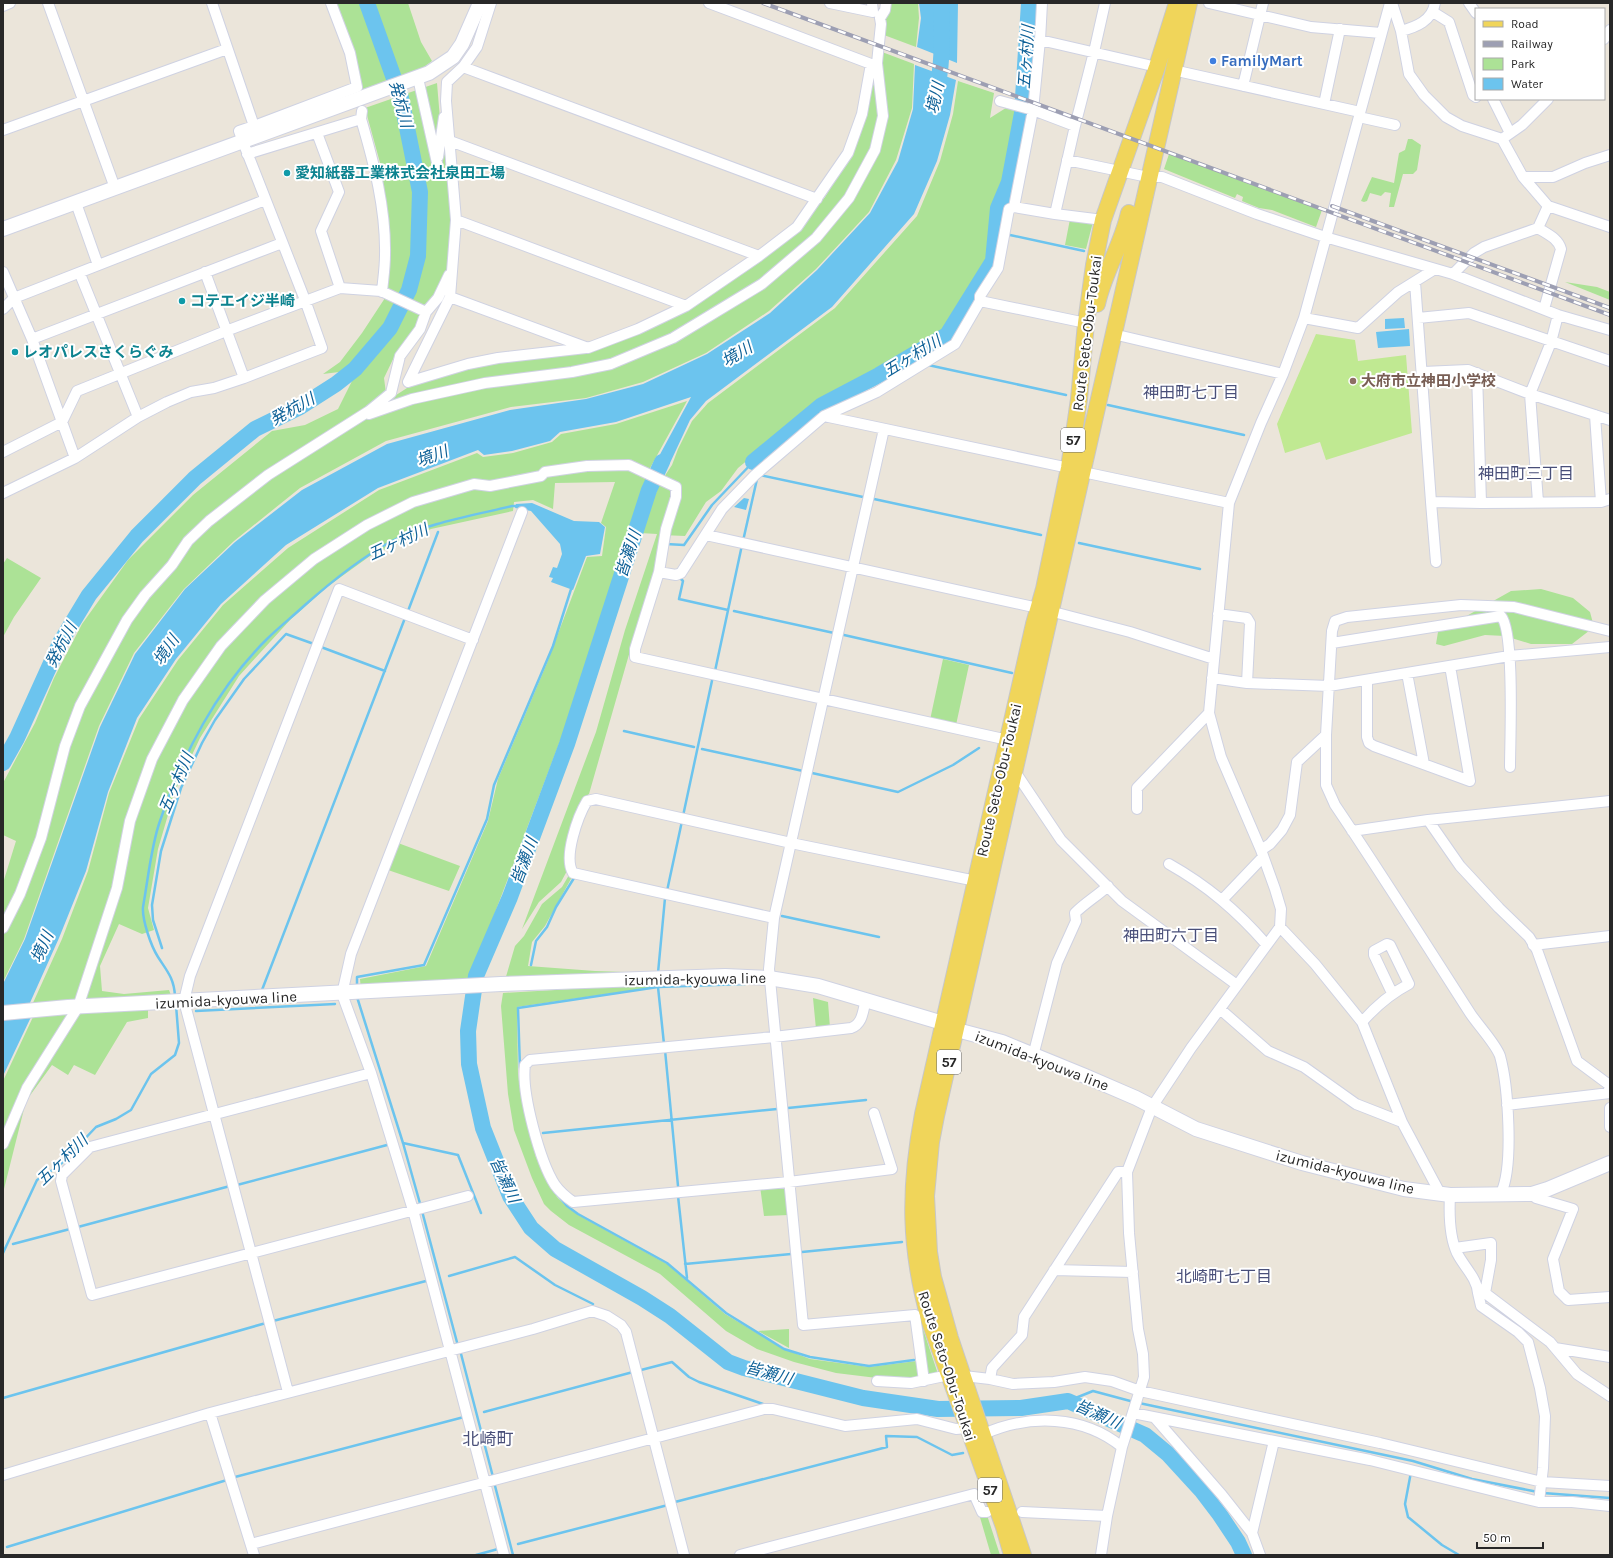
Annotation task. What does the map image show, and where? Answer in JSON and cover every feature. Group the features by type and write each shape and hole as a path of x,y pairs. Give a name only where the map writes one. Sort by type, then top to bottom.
{"main road":[{"path":"3,229 115,188 245,148 430,73 453,57 462,44 480,3"},
{"name":"Route Seto-Obu-Toukai","path":"1076,470 1086,323 1094,265 1103,220 1157,67 1177,3"},
{"name":"Route Seto-Obu-Toukai","path":"950,1027 1014,770 1044,610 1076,470 1113,334 1189,3"},
{"name":"57","path":"1082,366 1090,345 1100,289 1124,233 1134,194 1140,179 1148,177"},
{"name":"Route Seto-Obu-Toukai","path":"1012,1555 974,1428 957,1378 933,1277 929,1252 926,1196 931,1142 976,881 1008,740 1044,610"},
{"name":"izumida-kyouwa line","path":"3,1013 73,1007 498,985 702,977 769,978 811,984 866,999 950,1027 1002,1042 1033,1056 1085,1076 1196,1129 1282,1157 1367,1181 1446,1195 1501,1193 1532,1194 1548,1189 1610,1163"},
{"name":"Route Seto-Obu-Toukai","path":"974,1428 1023,1555"}],"street":[{"path":"3,6 10,3"},
{"path":"48,3 115,188"},
{"path":"212,3 254,126"},
{"path":"3,493 75,458 138,417 167,402 191,392 214,388 244,378 322,348 305,300 245,148 240,131 358,88 350,53 331,3"},
{"path":"416,78 438,163 447,82 463,67 477,47 491,3"},
{"path":"709,3 874,64"},
{"path":"830,3 875,11 885,10 886,3"},
{"path":"1014,207 1032,110 1040,40 1042,3"},
{"path":"1055,214 1105,3"},
{"path":"1209,3 1311,27 1381,33"},
{"path":"1243,86 1263,3"},
{"path":"1391,3 1401,31 1409,74 1424,95 1446,117 1462,126 1506,136 1522,125 1547,100"},
{"path":"1101,1555 1106,1516 1123,1443 1144,1377 1143,1354 1138,1329 1133,1272 1127,1172 1152,1107 1192,1048 1266,944 1280,927 1281,909 1262,854 1221,757 1209,713 1229,503 1261,423 1283,374 1304,318 1381,33 1391,3"},
{"path":"1401,31 1417,26 1432,15 1434,8 1449,22 1472,95 1475,96"},
{"path":"3,928 20,894 41,838 65,746 80,706 127,620 145,595 172,565 188,541 209,521 268,475 358,418 391,392 408,382 468,364 588,348 638,329 686,306 759,256 797,227 848,153 862,114 874,64 881,24 875,11"},
{"path":"1324,104 1340,30"},
{"path":"1040,40 1157,67"},
{"path":"3,130 227,49"},
{"path":"358,418 412,399 485,383 572,372 611,364 673,338 762,284 816,238 849,198 874,150 883,116 874,64"},
{"path":"463,67 817,199"},
{"path":"1174,70 1324,104 1395,125"},
{"path":"1493,100 1523,177 1548,206 1610,227"},
{"path":"408,382 450,297 456,220 446,101"},
{"path":"1000,101 1032,110 1075,126"},
{"path":"245,148 317,133 362,115 375,168 382,211 385,255 382,292"},
{"path":"317,133 339,192 320,231 340,288"},
{"path":"450,141 759,256"},
{"path":"1523,177 1553,177 1585,163 1610,155"},
{"path":"1067,160 1148,177 1162,177 1257,214 1325,237 1453,274 1558,315 1610,330"},
{"path":"3,309 14,298 80,274 98,265 265,200"},
{"path":"76,203 98,265"},
{"path":"1453,274 1474,253 1484,247 1538,228 1548,206"},
{"path":"659,572 676,575 681,573 722,509 757,473 824,416 877,392 955,344 980,301 980,296 998,268 1009,209 1014,207 1103,220"},
{"path":"456,220 686,306"},
{"path":"1538,228 1553,237 1559,243 1561,249 1544,309"},
{"path":"32,339 282,243"},
{"path":"391,392 400,356 420,329 426,312 438,298 453,268"},
{"path":"1304,318 1358,328 1398,292 1436,269"},
{"path":"3,272 32,339 45,379 75,458"},
{"path":"205,272 244,378"},
{"path":"80,274 138,417"},
{"path":"1415,282 1436,562"},
{"path":"3,452 62,422 76,391 305,300 340,288 382,292 426,312"},
{"path":"450,297 588,348"},
{"path":"980,301 1086,323"},
{"path":"1418,318 1469,313 1610,361"},
{"path":"1538,502 1530,394 1551,342 1558,315"},
{"path":"1113,334 1283,374"},
{"path":"1422,372 1468,370 1477,372 1530,394 1610,420"},
{"path":"1477,372 1481,503"},
{"path":"1431,502 1481,503 1605,500 1595,415"},
{"path":"824,416 1229,503"},
{"path":"884,429 774,918 769,978 803,1325 915,1314 924,1382"},
{"path":"3,1144 27,1088 73,1007 116,888 130,821 152,759 183,700 221,646 265,600 314,559 367,525 413,502 474,484 490,486 541,476 545,472 587,466 629,465 637,470 673,484 676,487 676,497 666,529 659,572 635,649 635,657 1008,740"},
{"path":"504,1555 415,1210 344,994 351,954 522,512"},
{"path":"706,535 1044,610 1130,632 1214,659"},
{"path":"288,1392 215,1114 183,1002 190,976 339,589 473,640"},
{"path":"1501,1193 1505,1185 1509,1138 1507,1105 1499,1054 1470,1013 1413,922 1334,805 1326,785 1326,735 1332,631 1335,621 1347,616 1461,605 1514,606 1610,631"},
{"path":"1218,614 1247,618 1250,623 1247,683"},
{"path":"1332,644 1501,616 1506,621 1510,656 1510,767"},
{"path":"1212,678 1247,683 1329,686 1510,656 1610,647"},
{"path":"1366,680 1367,737 1369,742 1374,746 1470,781 1450,666"},
{"path":"1407,673 1424,764"},
{"path":"1137,809 1137,788 1209,713"},
{"path":"1222,900 1282,830 1290,815 1297,762 1326,735"},
{"path":"1014,770 1061,840 1122,901 1237,985"},
{"path":"774,918 573,873 570,869 574,833 586,801 591,799 683,818 791,843 976,881"},
{"path":"1352,831 1428,820 1610,801"},
{"path":"1428,820 1460,866 1499,908 1529,937 1534,945 1559,1009 1576,1061 1608,1084 1610,1092 1507,1105"},
{"path":"1169,864 1200,882 1222,900 1246,921 1266,944"},
{"path":"1033,1056 1057,963 1076,921 1076,913 1085,902 1093,900 1108,886"},
{"path":"1280,927 1325,975 1362,1022 1402,1122 1446,1195 1452,1238 1455,1248 1482,1293 1550,1342 1577,1374 1610,1396"},
{"path":"1534,945 1610,936"},
{"path":"1362,1022 1377,1005 1392,993 1409,984 1390,945 1386,944 1374,951 1374,955 1392,993"},
{"path":"866,999 860,1021 857,1026 774,1037 530,1060 525,1065 524,1072 529,1109 547,1169 563,1195 573,1202 789,1182 892,1169 874,1113"},
{"path":"1220,1009 1268,1051 1304,1067 1356,1104 1402,1122"},
{"path":"371,1073 90,1147 62,1175 61,1181 92,1295 468,1196"},
{"path":"1610,1108 1610,1126"},
{"path":"990,1379 992,1368 1022,1335 1024,1317 1118,1172 1127,1172"},
{"path":"1532,1194 1536,1198 1572,1209 1553,1260 1559,1292 1568,1300 1610,1297"},
{"path":"1455,1248 1491,1243 1491,1260 1482,1293 1481,1306 1518,1332 1528,1342 1540,1388 1545,1416 1540,1499"},
{"path":"1054,1270 1133,1272"},
{"path":"3,1475 210,1413 465,1347 592,1311 600,1312 621,1325 626,1332 684,1555"},
{"path":"1556,1348 1610,1357"},
{"path":"877,1381 911,1383 957,1378 990,1379 1013,1384 1054,1382 1085,1378 1112,1381 1139,1393 1380,1444 1542,1482 1610,1486"},
{"path":"251,1544 764,1409 773,1409 845,1426 916,1419 956,1429 1002,1426 1022,1422 1063,1421 1091,1427 1110,1438 1123,1443"},
{"path":"210,1413 254,1555"},
{"path":"1133,1413 1370,1460 1540,1499 1610,1506"},
{"path":"1155,1418 1222,1495 1252,1533 1260,1555"},
{"path":"1252,1533 1274,1441"},
{"path":"740,1555 974,1494 982,1512 986,1512"},
{"path":"1022,1512 1106,1516"}],"green space":[{"path":"334,3 408,3 421,42 432,61 420,70 361,90 352,52"},
{"path":"888,3 918,3 919,18 916,47 884,35"},
{"path":"882,52 914,64 912,108 896,160 869,212 816,269 769,311 706,353 643,382 586,398 511,407 386,441 300,488 234,541 184,589 134,653 99,726 24,939 3,982 3,883 16,841 3,835 3,783 35,723 54,678 82,624 128,560 193,495 272,431 305,425 338,409 352,381 390,336 408,308 422,315 417,327 396,353 384,378 387,401 407,388 471,367 587,351 643,332 690,308 798,229 825,197 850,156 874,72"},
{"path":"958,81 994,93 990,118 1009,106 1016,108 1007,182 994,207 989,259 944,332 877,373 819,401 738,468 721,491 706,502 685,536 662,535 656,571 630,651 589,794 585,797 568,869 561,882 539,902 522,929 596,732 625,630 657,534 640,533 660,483 672,465 692,421 708,403 835,308 917,216 940,161 953,114"},
{"path":"437,83 440,119 447,141 453,220 449,267 436,294 424,306 386,289 387,224 382,170 365,108"},
{"path":"1408,139 1412,139 1421,145 1417,170 1413,174 1403,174 1394,207 1389,207 1391,193 1385,192 1381,196 1370,193 1367,201 1361,201 1372,177 1394,183 1399,153 1405,150"},
{"path":"1169,154 1322,210 1316,227 1272,210 1259,208 1242,201 1243,197 1237,194 1235,198 1164,169"},
{"path":"1070,219 1093,222 1086,249 1065,245"},
{"path":"1565,282 1597,287 1610,292 1610,300"},
{"path":"385,298 398,303 373,340 347,371 323,374 340,362 362,333"},
{"path":"1316,334 1355,340 1358,361 1406,355 1412,433 1326,460 1320,442 1285,453 1277,424"},
{"path":"687,401 649,470 571,712 468,984 361,990 360,979 426,966 488,821 498,779 547,663 587,557 602,556 606,527 601,523 615,482 555,483 553,509 533,500 514,502 513,511 431,529 370,556 327,587 291,619 239,676 200,738 175,791 158,849 148,908 154,930 142,934 119,924 100,966 102,991 124,994 169,990 172,998 32,1005 62,939 88,871 109,793 139,719 178,660 223,605 288,548 379,490 477,453 483,457 513,453 552,442 561,434 616,424"},
{"path":"7,558 41,578 14,617 3,637 3,564"},
{"path":"1541,589 1573,598 1590,612 1594,627 1572,644 1531,644 1505,636 1485,635 1444,646 1436,644 1438,632 1511,591"},
{"path":"943,659 969,665 956,725 930,720"},
{"path":"398,843 460,866 449,891 388,870"},
{"path":"569,875 572,877 545,926 532,942 528,966 595,971 655,973 505,980 515,946 524,936 542,904 562,887"},
{"path":"656,984 655,987 517,1007 518,1074 522,1103 536,1157 547,1182 557,1197 567,1207 580,1216 667,1264 725,1314 784,1349 810,1359 869,1367 917,1361 918,1375 915,1378 877,1378 836,1373 794,1362 757,1349 726,1331 660,1274 569,1225 544,1204 532,1178 514,1130 508,1094 501,1006 503,993"},
{"path":"813,998 828,1002 830,1028 816,1029"},
{"path":"148,1009 148,1018 127,1022 95,1075 74,1065 68,1075 52,1065 26,1101 3,1193 3,1081 33,1017"},
{"path":"760,1186 786,1187 789,1215 764,1216"},
{"path":"919,1317 938,1374 927,1378"},
{"path":"789,1329 789,1348 758,1331"},
{"path":"979,1514 987,1515 1000,1555 991,1555"}],"water":[{"path":"919,3 958,3 957,63 917,47 921,18"},
{"path":"915,65 956,80 950,115 937,161 914,214 832,307 706,401 690,420 670,463 662,475 651,471 691,397 616,422 560,432 550,441 512,451 484,455 478,450 378,488 286,545 221,604 176,659 137,718 108,792 86,871 59,938 29,1005 3,1006 3,984 25,939 100,727 135,654 185,589 235,542 302,490 387,444 510,410 586,399 643,384 707,354 770,313 817,270 870,213 898,161 913,109"},
{"path":"1404,318 1405,328 1385,329 1385,319"},
{"path":"1409,329 1410,346 1378,348 1376,332"},
{"path":"744,498 749,499 746,510 734,507"},
{"path":"532,503 574,521 599,522 605,527 600,554 586,556 573,590 551,582 553,578 549,577 553,567 557,568 562,554 560,544 531,511 515,508 516,504"},
{"path":"31,1017 3,1076 3,1019"}],"waterway":[{"name":"発杭川","path":"3,763 17,738 60,643 89,595 137,536 195,478 255,429 300,407 336,384 355,369 390,328 409,290 418,256 420,192 401,98 367,3"},
{"name":"境川","path":"936,95 942,49 941,3"},
{"name":"五ヶ村川","path":"753,462 822,405 879,375 947,335 993,261 998,208 1009,182 1022,113 1029,3"},
{"name":"五ヶ村川","path":"996,232 1001,233"},
{"path":"1010,235 1084,251"},
{"name":"五ヶ村川","path":"921,351 923,357"},
{"path":"928,365 1066,395"},
{"path":"1108,405 1244,435"},
{"name":"皆瀬川","path":"662,462 649,490 567,744 510,897 476,976 468,1031 469,1064 483,1128 510,1196 531,1228 555,1249 642,1298 670,1316 728,1362 744,1368 863,1398 938,1409 1021,1408 1068,1401 1145,1435 1168,1454 1201,1490 1238,1542 1244,1555"},
{"name":"五ヶ村川","path":"666,544 684,545 712,505 753,462 756,470"},
{"path":"760,475 863,497"},
{"path":"743,541 757,479"},
{"path":"874,499 1041,535"},
{"name":"五ヶ村川","path":"175,996 172,979 158,957 144,919 143,907 152,852 160,821 190,748 203,724 232,679 267,639 315,596 356,563 390,542 404,535 434,525 517,506"},
{"path":"408,611 438,532"},
{"path":"1079,543 1200,569"},
{"path":"715,671 742,545"},
{"path":"681,579 683,581 679,599 728,610"},
{"path":"357,986 357,977 424,965 487,819 494,785 553,646 572,586"},
{"path":"734,611 834,633"},
{"path":"262,990 405,618"},
{"path":"162,948 153,920 152,905 161,851 181,788 202,743 215,720 244,679 286,634 314,644"},
{"path":"844,635 1012,673"},
{"path":"321,647 385,671"},
{"path":"683,816 713,676"},
{"path":"624,731 694,747"},
{"path":"812,773 898,792 953,765 979,748"},
{"path":"702,749 803,771"},
{"path":"667,891 682,821"},
{"path":"531,965 536,941 547,927 556,907 574,878"},
{"path":"658,973 665,898"},
{"path":"782,916 879,937"},
{"path":"520,1068 518,1008 658,987 745,984"},
{"path":"658,987 664,1044"},
{"path":"357,997 403,1143 421,1207"},
{"path":"196,1011 335,1004"},
{"name":"五ヶ村川","path":"3,1253 37,1180 60,1165 96,1127 116,1119 131,1110 151,1074 175,1055 179,1043 176,1005"},
{"path":"665,1050 678,1186"},
{"path":"788,1108 866,1100"},
{"path":"543,1133 777,1109"},
{"path":"403,1143 458,1155 481,1213"},
{"path":"237,1185 387,1145"},
{"path":"78,1227 230,1186"},
{"path":"554,1191 567,1206 578,1214 667,1263 726,1313 784,1349 810,1357 869,1366 914,1360"},
{"path":"678,1196 687,1278"},
{"path":"422,1211 458,1346"},
{"path":"13,1244 70,1229"},
{"path":"802,1252 902,1242"},
{"path":"685,1264 791,1254"},
{"path":"449,1276 515,1257 555,1285 593,1304"},
{"path":"273,1321 426,1281"},
{"path":"3,1398 266,1323"},
{"path":"460,1350 493,1477"},
{"path":"641,1370 672,1362 689,1377 699,1382 763,1404"},
{"path":"484,1412 633,1372"},
{"path":"1068,1401 1093,1391 1134,1402"},
{"path":"1139,1403 1413,1461 1472,1479 1538,1492"},
{"path":"235,1477 464,1417"},
{"path":"675,1502 887,1447 886,1436 917,1437 952,1455 963,1453"},
{"path":"1411,1472 1405,1504 1408,1517 1442,1545 1459,1555"},
{"path":"7,1547 227,1480"},
{"path":"494,1482 513,1555"},
{"path":"1543,1493 1610,1498"},
{"path":"518,1544 668,1505"},
{"path":"476,1555 498,1549"}],"railway":[{"path":"763,3 1610,315"},
{"path":"1332,206 1610,308"}],"place":[{"name":"FamilyMart","path":"1213,61"},
{"name":"愛知紙器工業株式会社泉田工場","path":"287,173"},
{"name":"コテエイジ半崎","path":"182,301"},
{"name":"レオパレスさくらぐみ","path":"15,352"},
{"name":"大府市立神田小学校","path":"1353,381"}],"district":[{"name":"神田町七丁目","path":"1191,392"},
{"name":"神田町三丁目","path":"1526,473"},
{"name":"神田町六丁目","path":"1171,935"},
{"name":"北崎町七丁目","path":"1224,1276"},
{"name":"北崎町","path":"488,1439"}]}
